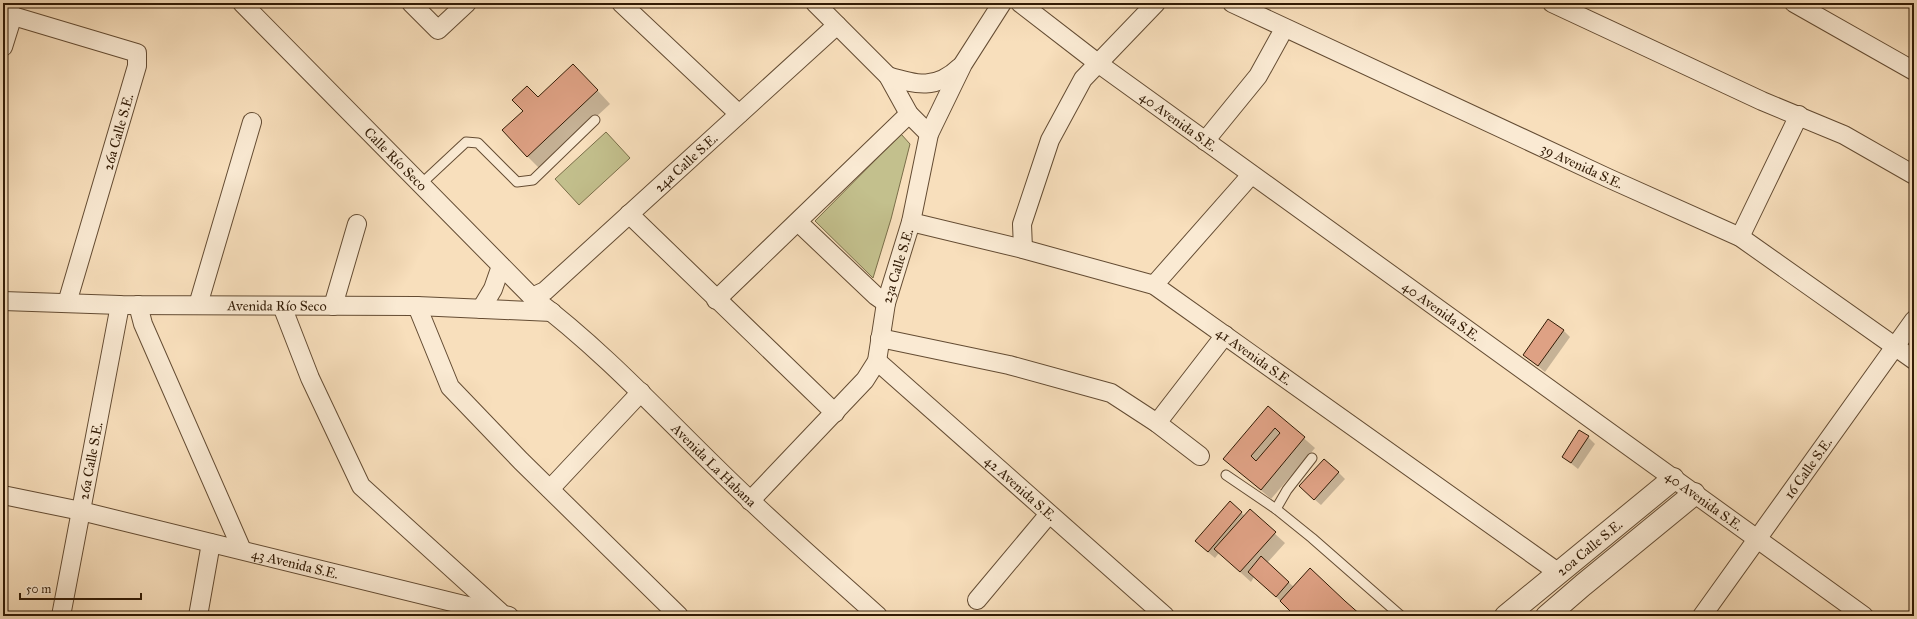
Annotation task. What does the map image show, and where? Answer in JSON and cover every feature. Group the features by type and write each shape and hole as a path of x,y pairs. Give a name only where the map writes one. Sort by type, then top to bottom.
{"street":[{"name":"Calle Río Seco","path":"242,3 532,297 552,312"},
{"path":"411,3 438,30 467,3"},
{"path":"622,3 739,114"},
{"path":"815,3 888,76 909,114 929,134"},
{"name":"23a Calle S.E.","path":"750,501 865,380 877,361 886,302 911,222 929,134 963,64 1002,3"},
{"name":"40 Avenida S.E.","path":"1020,3 1099,64 1205,141 1673,479 1758,538 1864,616"},
{"path":"1023,249 1022,224 1050,140 1083,79 1156,3"},
{"name":"39 Avenida S.E.","path":"1232,3 1284,29 1740,237 1914,360"},
{"path":"1552,3 1578,8 1762,101 1844,135 1914,175"},
{"path":"1794,3 1914,71"},
{"path":"3,47 7,11"},
{"name":"26a Calle S.E.","path":"7,11 137,53 138,66 67,303"},
{"name":"24a Calle S.E.","path":"532,297 545,291 837,25"},
{"path":"1205,141 1258,76 1284,29"},
{"path":"888,76 916,84 934,83 950,76 963,64"},
{"path":"716,300 909,114"},
{"path":"1740,237 1799,116"},
{"path":"198,305 252,122"},
{"path":"1154,285 1252,175"},
{"path":"629,214 716,300 835,413"},
{"path":"798,222 876,296 886,302"},
{"name":"41 Avenida S.E.","path":"911,222 1023,249 1154,285 1559,573"},
{"path":"333,306 357,224"},
{"path":"482,309 493,289 501,266"},
{"name":"Avenida Río Seco","path":"3,301 120,305 417,306 552,312"},
{"name":"26a Calle S.E.","path":"61,616 120,305"},
{"path":"138,305 143,324 242,550"},
{"path":"282,306 310,378 361,486 505,615"},
{"path":"417,306 450,387 550,489 679,616"},
{"name":"Avenida La Habana","path":"552,312 641,392 750,501 878,616"},
{"name":"16 Calle S.E.","path":"1702,616 1914,320"},
{"path":"1157,423 1224,335"},
{"path":"880,338 1008,365 1111,394 1157,423 1200,456"},
{"name":"42 Avenida S.E.","path":"877,361 1165,616"},
{"path":"550,489 641,392"},
{"name":"20a Calle S.E.","path":"1506,616 1673,479"},
{"name":"20a Calle S.E.","path":"1547,616 1583,584 1694,494"},
{"name":"43 Avenida S.E.","path":"3,495 81,511 505,615"},
{"path":"977,600 1049,514"},
{"path":"198,616 211,543"}],"lane":[{"path":"421,184 466,142 478,143 517,182 533,180 595,120"},
{"path":"1276,509 1287,490 1312,458"},
{"path":"1226,475 1276,509 1312,538 1395,614"}],"shaded area":[{"path":"606,132 630,158 579,205 555,179"},
{"path":"901,134 910,144 891,219 873,278 815,221"}],"building":[{"path":"573,64 598,90 527,157 502,130 523,111 512,100 527,86 538,97"},
{"path":"1548,319 1564,330 1538,366 1523,355"},
{"path":"1268,406 1305,437 1261,490 1223,459","holes":["1275,428 1280,433 1256,461 1251,456"]},
{"path":"1579,430 1589,436 1571,463 1562,457"},
{"path":"1324,459 1339,472 1314,500 1299,486"},
{"path":"1230,501 1242,512 1208,552 1195,541"},
{"path":"1250,509 1276,532 1240,572 1214,549"},
{"path":"1261,556 1289,582 1276,597 1248,572"},
{"path":"1310,568 1362,616 1295,616 1280,601"}]}
